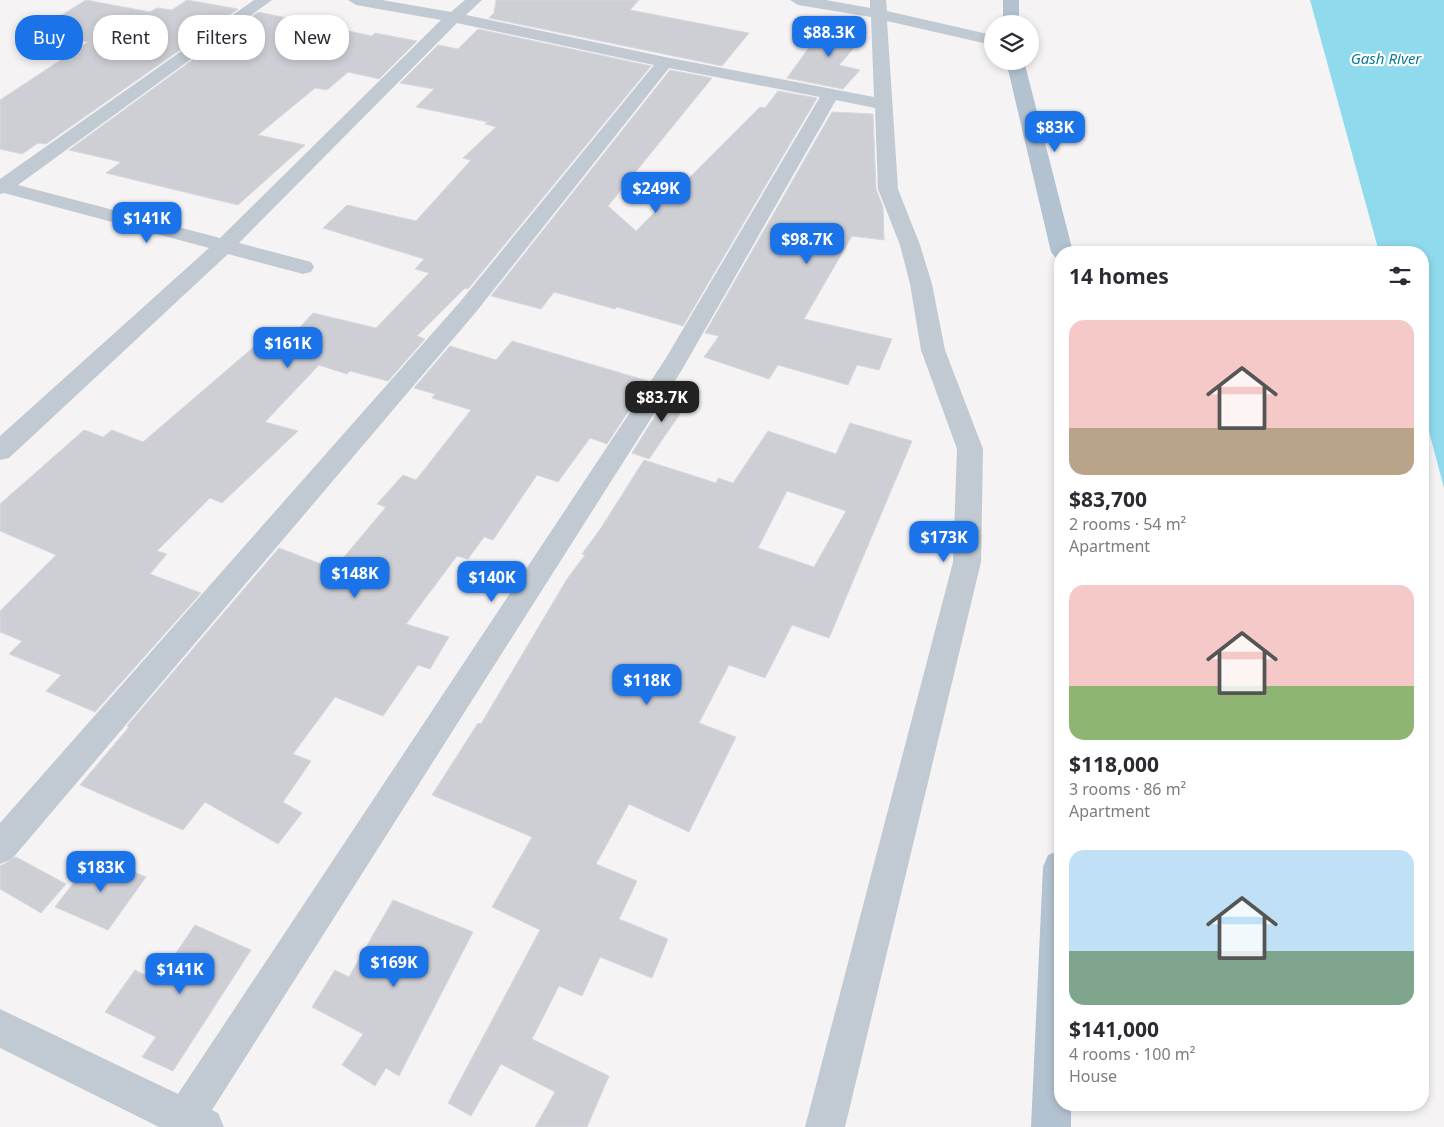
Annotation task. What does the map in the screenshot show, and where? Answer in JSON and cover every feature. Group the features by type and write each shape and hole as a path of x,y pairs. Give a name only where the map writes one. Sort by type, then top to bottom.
{"main road":[{"path":"1011,0 1011,15"},
{"path":"1017,70 1061,246"},
{"path":"1051,1127 1054,1040"}],"street":[{"path":"1,187 264,0"},
{"path":"356,0 884,104"},
{"path":"0,451 224,246 427,42 474,0"},
{"path":"798,0 878,7 984,38"},
{"path":"825,1127 967,562 970,449 933,350 921,284 912,253 888,189 878,7"},
{"path":"0,848 468,307 665,62"},
{"path":"0,1028 189,1124 675,362 831,94"},
{"path":"1,187 303,267"}],"water":[{"name":"Gash River","path":"1310,0 1444,0 1444,488 1429,432 1429,246 1377,246"}],"building":[{"path":"86,0 150,12 157,8 172,10 187,0 238,9 229,15 178,15 178,51 168,58 168,15 93,15 93,60 165,60 46,144 38,143 22,154 0,149 0,100 61,60 83,60 83,45 88,42 83,41 83,15 62,15"},
{"path":"496,0 639,0 630,10 749,33 722,66 489,18 494,13"},
{"path":"258,12 275,16 275,60 349,60 349,31 372,36 375,33 417,41 379,79 348,72 327,90 315,88 258,135 305,145 238,205 106,173 121,162 69,150 192,60 265,60 265,15 254,15"},
{"path":"826,24 867,33 839,65 860,70 843,89 787,78"},
{"path":"478,29 651,66 468,289 465,288 417,336 425,339 388,381 350,371 347,374 319,365 265,422 298,431 222,503 210,498 157,551 167,554 150,574 201,593 95,712 46,691 61,675 9,654 22,641 0,632 0,611 56,555 0,531 0,504 84,430 103,437 112,430 143,442 270,333 289,339 313,313 376,328 429,273 415,269 424,259 323,228 347,205 416,221 471,160 463,158 496,127 485,124 488,122 416,107 434,89 400,83 438,45 458,49"},
{"path":"670,70 712,78 608,206 636,231 760,107 765,108 778,91 817,98 683,326 617,307 615,309 554,292 541,309 491,296"},
{"path":"832,112 873,114 876,189 883,207 884,240 852,236 804,319 892,339 879,370 857,365 848,385 778,365 769,379 704,357 719,336 705,333"},
{"path":"512,341 648,381 607,444 590,438 558,482 537,475 493,540 484,537 468,559 457,556 406,624 449,637 430,669 418,665 383,716 335,697 293,754 311,761 283,802 302,813 278,844 205,802 183,830 80,785 129,727 127,726 279,548 334,569 386,507 377,504 403,475 416,480 471,410 432,398 435,394 414,388 450,346 496,360"},
{"path":"672,389 693,395 649,459 632,453"},
{"path":"850,423 912,441 829,638 792,625 765,678 729,665 699,723 736,737 689,832 629,804 596,864 637,881 619,919 668,939 652,978 600,957 582,996 559,986 532,1039 609,1076 587,1127 535,1127 555,1092 501,1064 471,1116 448,1103 540,930 492,907 532,837 432,795 478,723 481,724 567,579 585,555 582,554 601,528 644,460 716,483 718,478 733,483 768,431 836,454","holes":["787,491 846,511 814,567 758,548"]},
{"path":"94,856 146,877 108,930 55,907"},
{"path":"16,857 66,884 41,913 0,889 0,866"},
{"path":"393,900 473,932 399,1076 386,1068 375,1086 342,1065 363,1034 312,1007 335,970 349,977"},
{"path":"195,925 251,950 173,1071 142,1057 156,1037 105,1012 135,970 157,981"}]}
